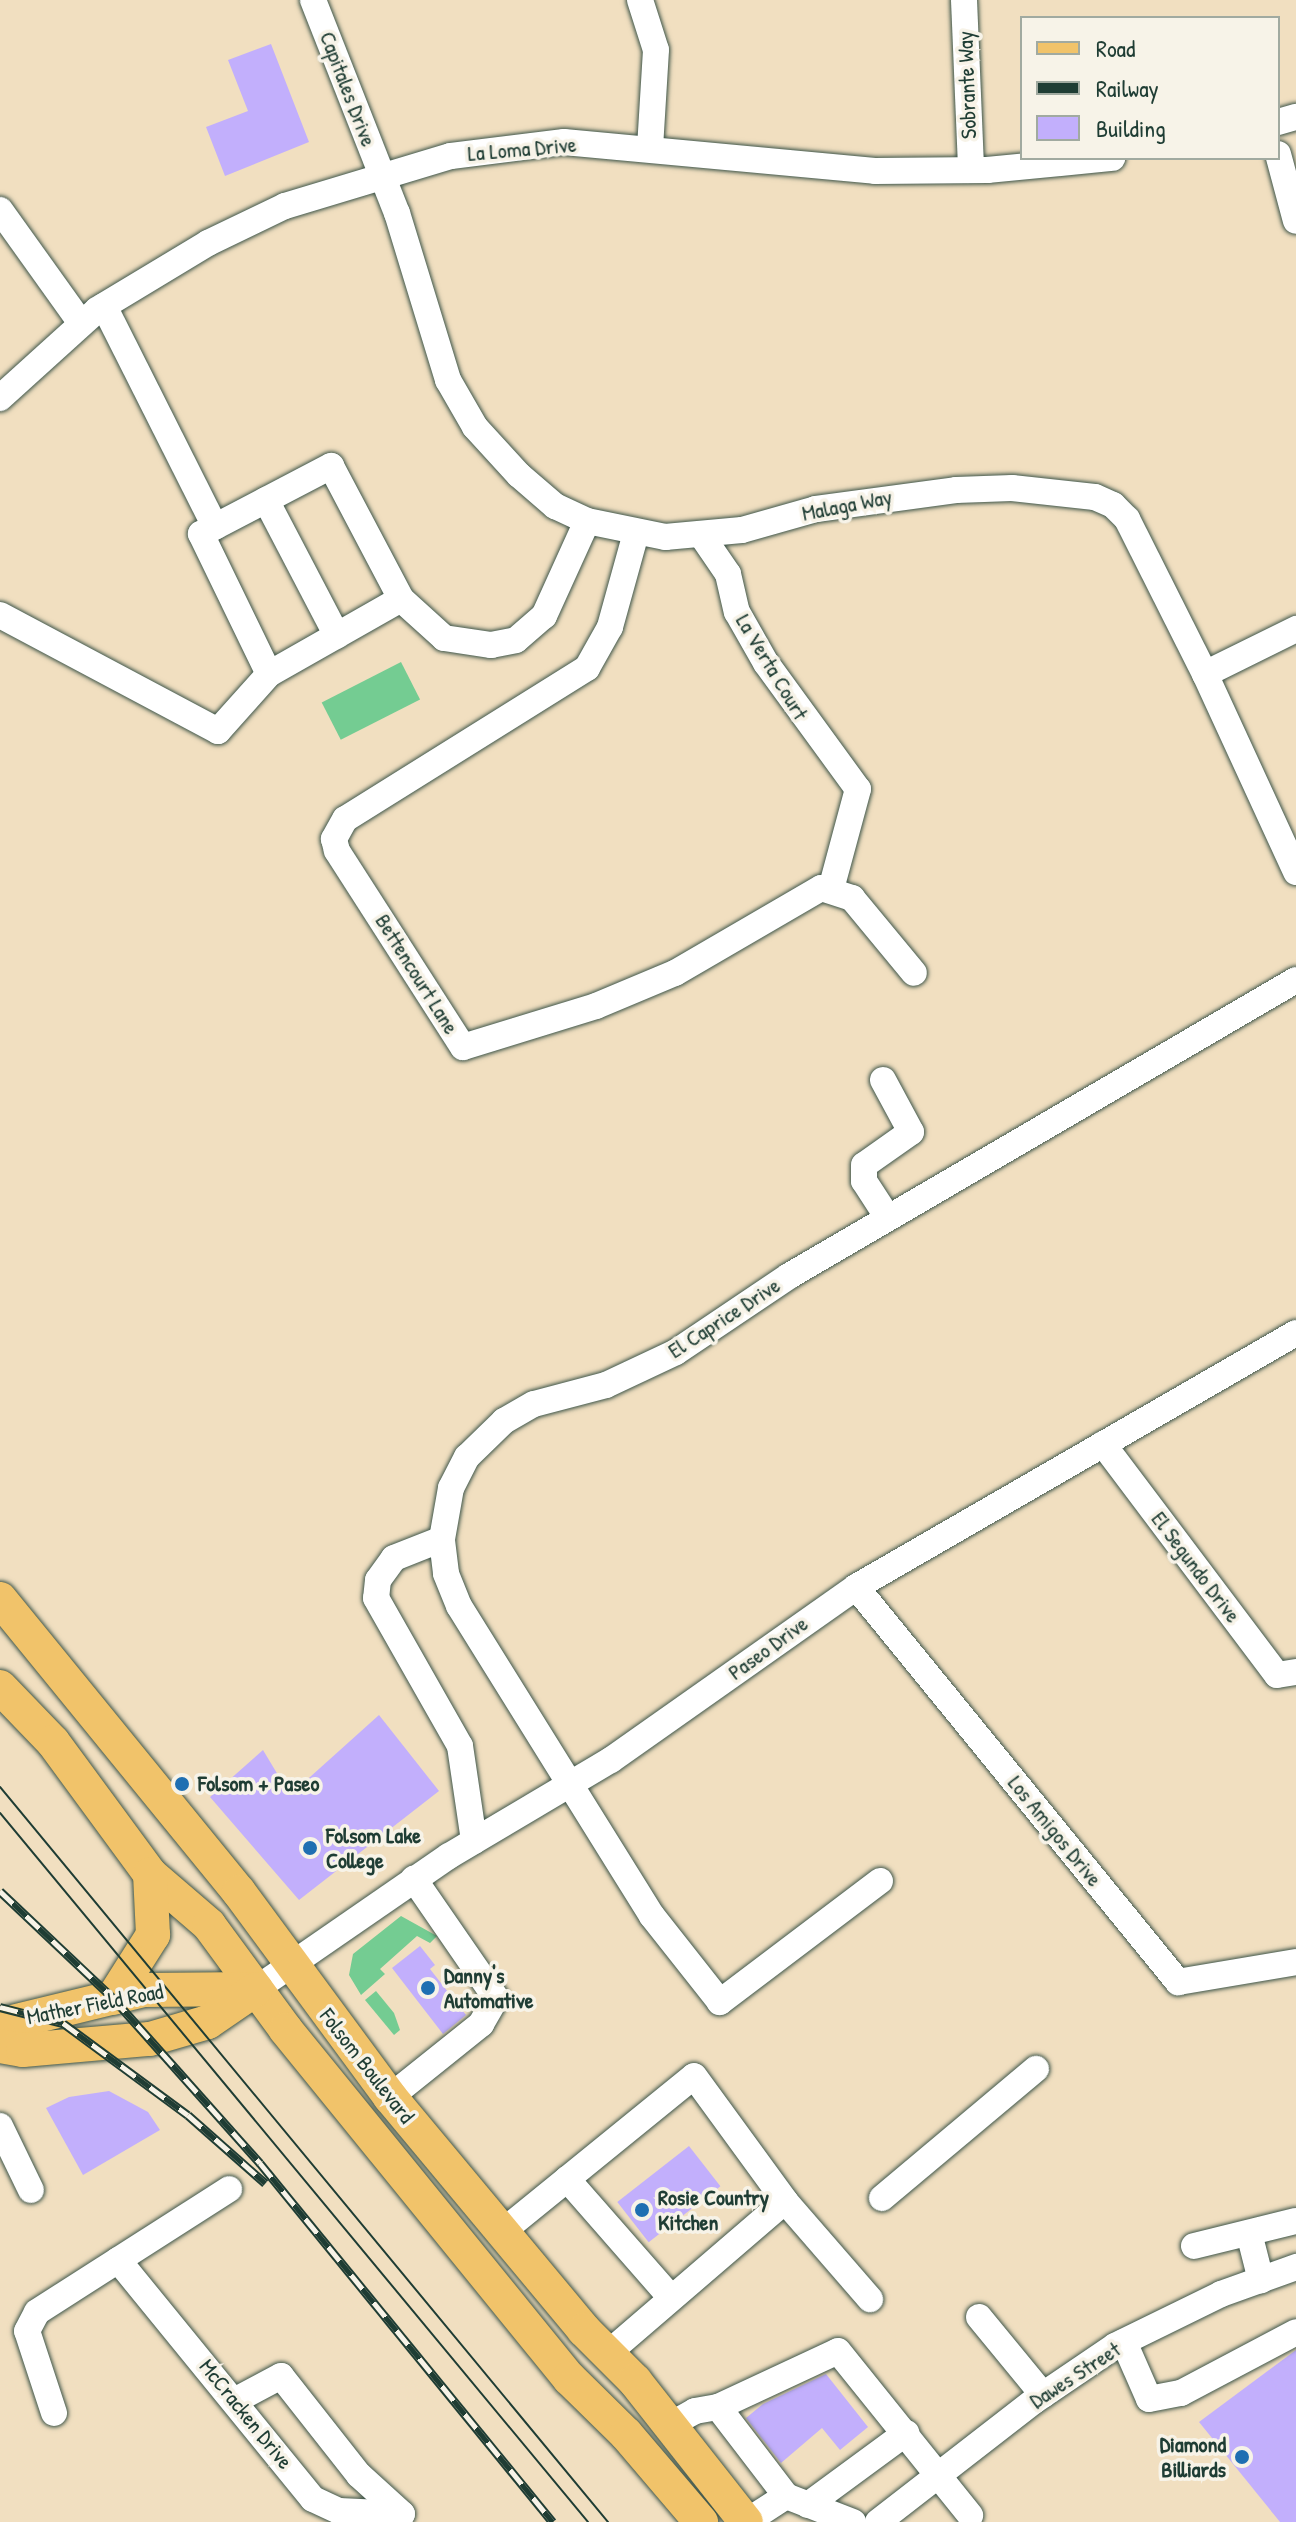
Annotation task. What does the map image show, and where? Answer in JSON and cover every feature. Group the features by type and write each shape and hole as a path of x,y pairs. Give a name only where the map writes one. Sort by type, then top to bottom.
{"main road":[{"name":"Folsom Boulevard","path":"0,1599 239,1892 390,2097 502,2232 670,2425 746,2522"},
{"name":"Folsom Boulevard","path":"0,1687 53,1742 150,1874 209,1925 256,1989 569,2378 626,2434 701,2522"},
{"path":"113,1998 153,1935 150,1874"},
{"name":"Mather Field Road","path":"0,2025 144,1990 256,1989"},
{"name":"Mather Field Road","path":"0,2046 23,2050 150,2039 208,2022 256,1989"}],"street":[{"name":"Capitales Drive","path":"313,0 382,178"},
{"path":"640,0 656,50 650,149"},
{"name":"Sobrante Way","path":"964,0 971,170"},
{"name":"La Loma Drive","path":"0,398 81,323 208,243 285,206 506,146 575,142 820,167 971,170 1088,160"},
{"path":"1280,160 1296,221"},
{"name":"Malaga Way","path":"382,178 460,404 519,475 555,506 587,521 636,533 702,536 900,495 1012,488 1095,497 1113,505 1127,519 1205,674 1296,872"},
{"path":"0,210 81,323"},
{"path":"104,306 215,527"},
{"path":"269,674 201,534 331,466 401,599 444,638 491,645 516,640 544,616 587,521"},
{"path":"266,500 337,636"},
{"name":"Bettencourt Lane","path":"636,533 610,627 587,668 345,819 334,839 337,851 463,1047 596,1006 675,973 813,889 831,889"},
{"name":"La Verta Court","path":"702,536 728,574 737,612 766,663 858,789 831,889"},
{"path":"0,615 218,731 269,674 401,599"},
{"path":"1205,674 1296,629"},
{"path":"831,889 852,898 914,973"},
{"name":"El Caprice Drive","path":"880,1881 720,2002 652,1916 459,1606 446,1573 442,1539 451,1488 467,1457 504,1421 534,1404 642,1370 888,1218 1296,980"},
{"path":"883,1080 911,1132 864,1165 864,1181 888,1218"},
{"name":"Paseo Drive","path":"256,1989 289,1963 414,1879 572,1784 856,1587 1296,1333"},
{"name":"El Segundo Drive","path":"1103,1444 1277,1675 1296,1672"},
{"path":"442,1539 394,1558 378,1580 376,1598 460,1746 474,1841"},
{"name":"Los Amigos Drive","path":"856,1587 1178,1982 1296,1962"},
{"path":"390,2097 481,2024 496,1998 414,1879"},
{"path":"882,2198 1036,2069"},
{"path":"502,2232 694,2076 785,2201 870,2299"},
{"path":"0,2126 31,2190"},
{"path":"567,2179 671,2298"},
{"path":"54,2413 27,2331 37,2312 229,2189"},
{"path":"607,2354 785,2201"},
{"path":"1194,2246 1296,2221"},
{"path":"1249,2233 1261,2280"},
{"name":"McCracken Drive","path":"118,2260 236,2400 313,2499 339,2511 402,2514 359,2475 281,2376 236,2400"},
{"name":"Dawes Street","path":"878,2522 1043,2395 1124,2342 1296,2267"},
{"path":"979,2317 1043,2395"},
{"path":"1124,2342 1149,2399 1181,2393 1296,2332"},
{"path":"670,2425 695,2411 718,2407 838,2351 940,2473 970,2515"},
{"path":"718,2407 797,2500 853,2522"},
{"path":"746,2522 797,2500 906,2433"}],"green space":[{"path":"401,662 420,699 341,740 322,702"},
{"path":"401,1916 437,1936 430,1943 417,1936 380,1969 385,1974 361,1995 349,1975 353,1954"},
{"path":"376,1991 394,2013 400,2030 394,2035 365,2000"}],"building":[{"path":"271,44 309,142 225,176 206,127 248,111 228,60"},
{"name":"Folsom Lake College","path":"379,1715 439,1791 299,1900 210,1797 263,1750 290,1795"},
{"path":"420,1946 435,1965 430,1969 466,2015 443,2034 392,1968"},
{"path":"109,2091 148,2112 160,2130 83,2175 46,2108 69,2097"},
{"path":"689,2146 720,2186 649,2242 617,2202"},
{"path":"1296,2350 1296,2522 1280,2522 1199,2422"},
{"path":"826,2374 868,2427 840,2450 822,2428 781,2463 746,2418 763,2404"}],"tram line":[{"path":"0,1787 608,2522"},
{"path":"0,1813 588,2522"}],"railway":[{"path":"0,1891 113,1998 260,2163 553,2522"},
{"path":"0,2007 63,2023 188,2115 265,2183"}],"place":[{"name":"Folsom + Paseo","path":"182,1784"},
{"name":"Folsom Lake College","path":"310,1848"},
{"name":"Danny's Automative","path":"428,1988"},
{"name":"Rosie Country Kitchen","path":"642,2210"},
{"name":"Diamond Billiards","path":"1242,2457"}]}
